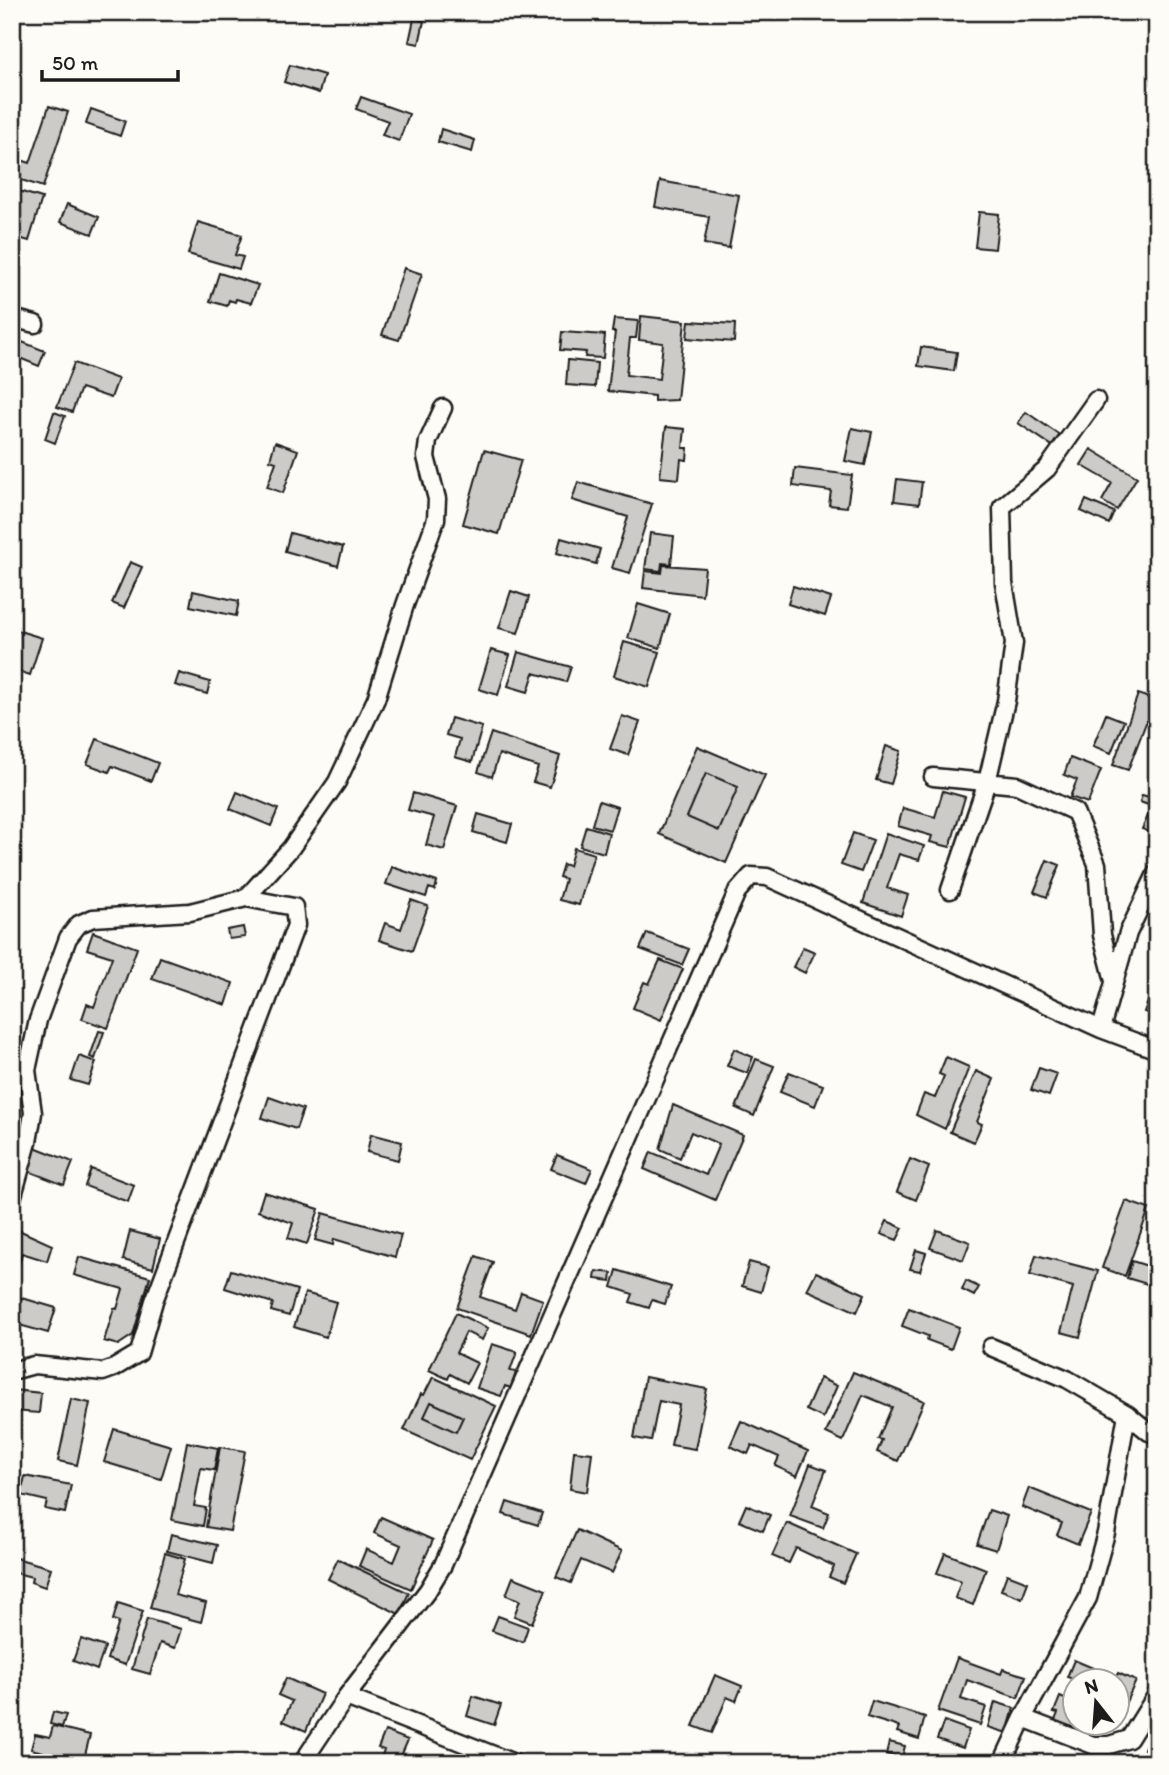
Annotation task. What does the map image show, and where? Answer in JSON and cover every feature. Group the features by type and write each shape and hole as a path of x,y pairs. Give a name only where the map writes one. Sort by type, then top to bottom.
{"street":[{"path":"12,317 35,324"},
{"path":"950,890 987,782 1006,701 1014,643 1004,583 1002,507 1047,469 1096,400"},
{"path":"246,898 291,848 337,782 376,699 405,605 436,519 437,499 426,457 428,441 443,408"},
{"path":"933,778 1017,785 1074,812 1097,864 1102,935 1114,981"},
{"path":"1101,1028 1128,933 1157,872"},
{"path":"302,1763 346,1697 397,1632 443,1565 715,940 737,892 751,876 767,877 1157,1051"},
{"path":"12,1199 33,1113 27,1070 38,1020 68,938 79,925 93,918 190,912 246,898 294,907 296,925 154,1301 139,1353 103,1372 34,1365 12,1371"},
{"path":"991,1347 1067,1379 1127,1413 1149,1432 1157,1435"},
{"path":"1002,1763 1023,1718 1088,1598 1106,1533 1127,1413"},
{"path":"1023,1718 1093,1745 1109,1745 1129,1740 1157,1694"},
{"path":"346,1697 514,1763"}],"building":[{"path":"414,19 424,21 419,44 409,42"},
{"path":"290,65 324,75 319,93 284,82"},
{"path":"361,97 409,114 399,141 382,135 388,121 356,109"},
{"path":"49,106 68,112 43,187 12,177 12,157 30,163"},
{"path":"91,109 125,121 120,136 86,124"},
{"path":"441,129 475,140 472,152 438,142"},
{"path":"660,181 739,195 729,248 704,244 709,217 655,207"},
{"path":"12,189 42,198 29,241 12,236 17,212 12,211"},
{"path":"67,204 99,217 92,234 60,222"},
{"path":"979,212 999,214 995,249 975,247"},
{"path":"198,222 242,235 235,255 243,257 239,269 188,254"},
{"path":"404,268 422,274 399,340 382,335"},
{"path":"219,273 258,285 251,303 236,299 235,302 229,300 227,306 210,301"},
{"path":"641,316 685,321 677,400 654,401 654,396 608,391 614,319 638,321 636,338 630,338 626,375 659,379 663,343 639,340"},
{"path":"689,321 735,324 734,342 687,338"},
{"path":"562,332 605,335 603,358 585,357 586,352 560,350"},
{"path":"12,338 45,351 39,366 12,355"},
{"path":"921,347 957,352 954,371 918,366"},
{"path":"568,360 597,363 595,387 566,385"},
{"path":"74,363 118,379 111,398 81,388 72,412 57,407"},
{"path":"54,412 65,416 55,443 45,439"},
{"path":"1026,412 1064,438 1057,449 1018,423"},
{"path":"666,427 685,429 683,448 688,448 687,460 681,459 679,479 660,477"},
{"path":"852,428 872,432 865,465 845,461"},
{"path":"275,442 298,450 283,493 267,487 276,462 270,460"},
{"path":"1091,449 1137,477 1117,510 1102,501 1112,483 1081,465"},
{"path":"484,450 521,460 499,534 463,524"},
{"path":"795,468 852,475 847,507 829,505 831,491 793,486"},
{"path":"897,479 922,482 919,504 894,501"},
{"path":"578,482 652,504 630,573 612,568 628,517 572,500"},
{"path":"1086,500 1114,512 1109,524 1081,511"},
{"path":"290,533 343,547 338,566 285,551"},
{"path":"650,533 674,536 671,564 662,563 661,571 645,569"},
{"path":"561,538 600,549 596,564 557,553"},
{"path":"130,562 142,567 124,608 112,603"},
{"path":"663,565 705,568 702,595 643,588 645,571 662,573"},
{"path":"793,586 831,598 825,616 788,604"},
{"path":"193,591 239,601 236,616 190,606"},
{"path":"511,591 529,597 518,633 499,628"},
{"path":"638,604 670,614 660,648 628,638"},
{"path":"13,629 42,638 30,675 12,669"},
{"path":"624,642 660,652 649,687 614,676"},
{"path":"491,650 510,655 498,695 479,689"},
{"path":"518,652 571,667 566,682 534,673 528,692 508,686"},
{"path":"179,673 210,682 207,694 175,685"},
{"path":"1138,694 1157,701 1157,724 1147,720 1128,770 1113,765"},
{"path":"1106,714 1124,721 1111,753 1093,746"},
{"path":"622,716 640,722 628,755 610,749"},
{"path":"451,718 482,727 472,762 455,757 460,739 446,735"},
{"path":"491,733 560,756 550,787 533,782 538,767 499,754 492,777 478,772"},
{"path":"97,739 158,763 151,781 112,766 109,772 87,764"},
{"path":"697,746 765,775 726,863 659,834","holes":["706,773 738,787 719,831 687,817"]},
{"path":"886,746 901,751 891,784 876,780"},
{"path":"1070,758 1101,770 1088,803 1070,797 1077,780 1064,775"},
{"path":"706,773 738,787 719,831 687,817"},
{"path":"943,791 965,797 950,847 930,842 932,836 898,826 903,808 935,817"},
{"path":"237,792 278,809 271,826 230,809"},
{"path":"413,793 457,806 444,850 426,845 434,817 408,810"},
{"path":"1142,795 1157,799 1157,808 1140,802"},
{"path":"599,801 617,807 610,830 592,825"},
{"path":"1151,809 1157,811 1157,835 1142,829"},
{"path":"478,814 512,824 507,842 473,832"},
{"path":"586,826 609,833 604,853 580,846"},
{"path":"853,833 873,840 861,872 841,865"},
{"path":"886,833 924,846 919,860 899,854 887,888 908,895 901,916 863,903"},
{"path":"574,848 594,854 579,905 559,900 565,879 559,877 563,864 569,866"},
{"path":"1047,860 1060,865 1047,897 1034,892"},
{"path":"392,867 437,882 435,890 429,888 426,897 386,884"},
{"path":"411,900 428,906 412,951 379,940 385,923 401,929"},
{"path":"243,927 245,937 229,939 227,930"},
{"path":"93,932 137,948 108,1028 82,1019 87,1004 94,1007 112,957 87,949"},
{"path":"647,933 689,949 682,965 640,949"},
{"path":"803,947 815,952 805,973 793,967"},
{"path":"160,957 233,983 226,1005 152,979"},
{"path":"660,960 683,969 661,1020 633,1008 644,982 649,984"},
{"path":"1157,977 1157,1017 1144,1012"},
{"path":"99,1031 104,1032 95,1059 90,1057"},
{"path":"734,1049 753,1057 747,1073 727,1066"},
{"path":"79,1056 96,1062 88,1085 71,1080"},
{"path":"946,1057 969,1067 945,1129 916,1115 924,1094 935,1098 944,1076 939,1074"},
{"path":"756,1059 774,1066 754,1116 736,1108"},
{"path":"1039,1068 1057,1074 1049,1096 1031,1090"},
{"path":"976,1071 994,1079 977,1122 982,1124 974,1142 950,1132"},
{"path":"789,1072 823,1085 815,1106 780,1092"},
{"path":"269,1097 303,1109 296,1129 262,1118"},
{"path":"673,1105 743,1135 715,1200 644,1169 651,1152 706,1175 719,1144 691,1132 680,1158 660,1149"},
{"path":"18,1111 26,1132 12,1137 12,1113"},
{"path":"371,1134 402,1142 398,1160 367,1152"},
{"path":"32,1146 73,1162 64,1185 23,1169"},
{"path":"557,1155 592,1169 586,1183 551,1169"},
{"path":"910,1159 929,1167 916,1200 897,1192"},
{"path":"91,1169 134,1185 128,1202 85,1186"},
{"path":"264,1192 319,1209 307,1244 288,1238 293,1223 258,1211"},
{"path":"1126,1201 1149,1209 1125,1276 1102,1268"},
{"path":"323,1213 401,1235 395,1257 334,1239 333,1245 315,1240"},
{"path":"887,1221 903,1228 897,1240 881,1234"},
{"path":"12,1227 52,1245 47,1261 22,1253 12,1290"},
{"path":"937,1230 970,1242 963,1260 930,1248"},
{"path":"130,1231 160,1239 153,1268 123,1260"},
{"path":"916,1250 926,1253 920,1271 910,1269"},
{"path":"1036,1255 1098,1271 1080,1337 1061,1332 1073,1287 1030,1275"},
{"path":"476,1256 493,1262 480,1297 515,1309 521,1292 543,1300 531,1334 457,1308"},
{"path":"79,1257 150,1277 133,1335 118,1345 104,1341 123,1289 74,1275"},
{"path":"1132,1261 1157,1269 1157,1287 1127,1278"},
{"path":"749,1262 768,1267 761,1292 742,1286"},
{"path":"231,1270 297,1290 289,1316 271,1311 273,1303 225,1288"},
{"path":"617,1270 671,1287 665,1304 652,1300 649,1308 630,1302 633,1294 612,1287"},
{"path":"596,1271 612,1273 611,1281 595,1279"},
{"path":"816,1272 865,1294 857,1312 807,1290"},
{"path":"966,1281 979,1287 974,1296 962,1290"},
{"path":"305,1293 336,1302 326,1337 294,1327"},
{"path":"12,1295 56,1308 48,1333 12,1323"},
{"path":"909,1308 959,1327 951,1349 902,1326"},
{"path":"456,1313 488,1328 482,1340 466,1332 456,1353 477,1363 467,1383 450,1374 448,1379 429,1370"},
{"path":"492,1344 517,1352 510,1371 516,1372 511,1388 505,1386 501,1396 477,1388"},
{"path":"853,1372 924,1401 898,1461 877,1452 882,1440 878,1439 892,1407 863,1395 843,1441 826,1433"},
{"path":"433,1377 496,1406 470,1460 404,1430 421,1394 424,1395","holes":["431,1402 463,1417 456,1432 424,1417"]},
{"path":"645,1377 707,1389 695,1449 671,1445 679,1405 659,1401 651,1441 634,1438"},
{"path":"820,1378 837,1386 823,1418 806,1410"},
{"path":"13,1390 41,1393 39,1413 12,1411"},
{"path":"71,1399 90,1403 77,1465 58,1461"},
{"path":"431,1402 463,1417 456,1432 424,1417"},
{"path":"741,1421 808,1451 797,1476 775,1466 779,1457 752,1445 748,1454 730,1446"},
{"path":"114,1429 171,1446 161,1479 104,1462"},
{"path":"187,1442 218,1448 214,1470 201,1468 194,1506 206,1508 203,1526 172,1520"},
{"path":"220,1447 245,1451 230,1531 206,1527"},
{"path":"574,1451 592,1453 587,1492 570,1489"},
{"path":"810,1464 826,1470 812,1506 829,1513 823,1528 790,1516"},
{"path":"25,1476 71,1485 65,1513 45,1509 47,1501 21,1495"},
{"path":"1029,1488 1091,1513 1078,1544 1057,1535 1062,1523 1022,1507"},
{"path":"507,1502 542,1513 538,1525 503,1514"},
{"path":"746,1505 770,1515 763,1531 739,1521"},
{"path":"989,1510 1007,1516 996,1550 977,1544"},
{"path":"381,1517 433,1540 411,1589 359,1566 366,1549 394,1562 401,1545 374,1533"},
{"path":"787,1523 856,1554 843,1583 829,1577 834,1566 796,1548 789,1563 772,1556"},
{"path":"577,1530 622,1551 612,1573 581,1560 571,1583 556,1577"},
{"path":"171,1534 217,1545 213,1563 167,1551"},
{"path":"165,1553 185,1559 175,1595 206,1603 201,1622 150,1608"},
{"path":"945,1553 986,1569 973,1605 955,1598 961,1581 937,1573"},
{"path":"12,1557 51,1568 45,1587 31,1582 32,1577 12,1572"},
{"path":"338,1559 409,1593 399,1614 328,1579"},
{"path":"1007,1574 1028,1582 1022,1598 1001,1590"},
{"path":"513,1577 546,1590 532,1623 514,1616 520,1600 506,1595"},
{"path":"118,1603 143,1611 125,1665 107,1659 119,1622 113,1620"},
{"path":"498,1616 528,1627 523,1642 492,1631"},
{"path":"147,1619 181,1629 175,1648 160,1643 150,1674 132,1669"},
{"path":"81,1639 105,1647 97,1670 73,1661"},
{"path":"957,1658 1001,1674 1003,1669 1026,1676 1018,1698 967,1680 961,1699 986,1707 980,1725 938,1711"},
{"path":"1074,1660 1088,1666 1072,1666"},
{"path":"715,1675 742,1686 736,1701 727,1697 712,1733 693,1726"},
{"path":"286,1678 322,1694 306,1731 283,1721 292,1701 278,1695"},
{"path":"1130,1678 1136,1681 1130,1694"},
{"path":"473,1696 501,1705 494,1725 467,1716"},
{"path":"1060,1697 1060,1725 1054,1723 1058,1713 1054,1712"},
{"path":"872,1701 925,1717 919,1739 897,1732 899,1727 867,1717"},
{"path":"995,1702 1014,1708 1007,1733 988,1727"},
{"path":"53,1712 66,1715 62,1727 50,1724"},
{"path":"944,1721 969,1730 963,1748 937,1739"},
{"path":"53,1726 90,1735 83,1763 40,1763 43,1752 31,1749 35,1734 50,1737"},
{"path":"385,1731 408,1740 398,1763 379,1763 384,1750 378,1748"},
{"path":"1149,1736 1157,1739 1157,1754 1144,1749"},
{"path":"889,1742 905,1746 902,1758 886,1754"},
{"path":"1094,1747 1114,1755 1110,1763 1088,1763"}]}
